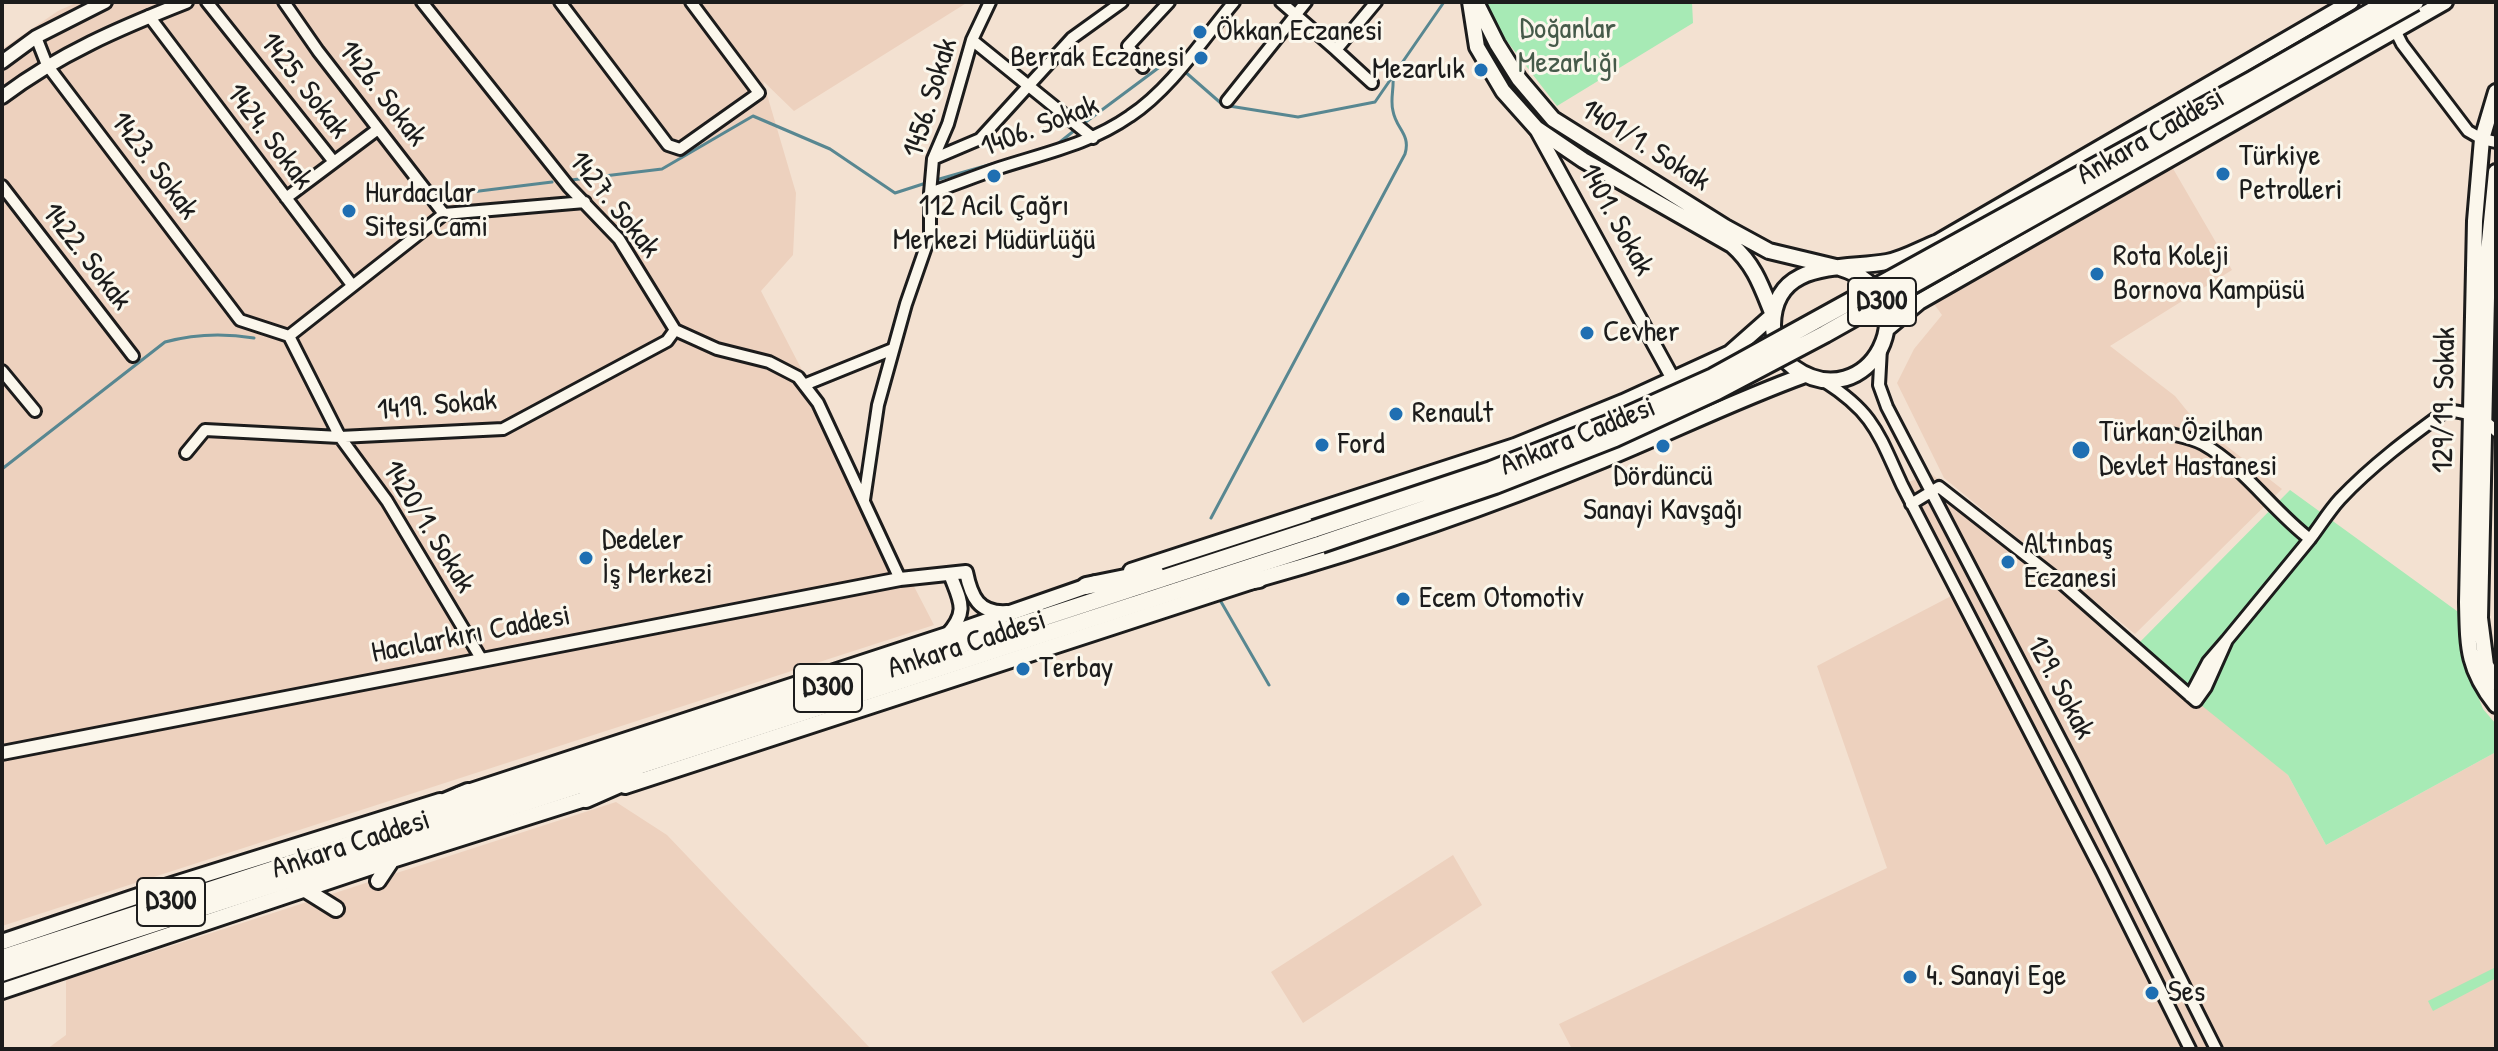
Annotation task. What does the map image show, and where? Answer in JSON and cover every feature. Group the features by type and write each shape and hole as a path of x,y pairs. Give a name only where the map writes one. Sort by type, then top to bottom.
{"highway":[{"name":"Ankara Caddesi","path":"2,973 1162,596 1608,424 1713,377 2239,88 2388,2"},
{"name":"Ankara Caddesi","path":"2,958 1239,554 1317,536 1495,485 1615,438 1717,391 1825,334 2415,2"},
{"path":"1086,586 1239,554"},
{"path":"1162,596 1259,579"},
{"path":"586,799 733,736"},
{"path":"341,847 468,792"}],"main road":[{"name":"1401/1. Sokak","path":"1473,2 1477,47 1503,91 1536,128 1583,160 1732,245 1746,257 1757,273 1773,315"},
{"name":"1401/1. Sokak","path":"1473,2 1519,79 1553,119 1725,227 1769,251 1840,268"},
{"name":"Ankara Caddesi","path":"2,942 947,635 1086,586 1515,446 1730,353 1773,315 1778,298 1795,279 1817,268 1891,262 1938,242 2351,2"},
{"name":"Ankara Caddesi","path":"1889,327 1919,302 2445,2"},
{"name":"129/19. Sokak","path":"2496,92 2475,221 2480,618 2486,660 2496,683"},
{"name":"129/19. Sokak","path":"2496,172 2478,416 2468,640 2476,676 2496,705"},
{"path":"1773,315 1777,346 1788,364 1805,375 1824,381 1857,374 1874,359 1889,327 1878,294 1868,282 1840,268"},
{"name":"Ankara Caddesi","path":"2,991 392,860 1259,579 1317,563 1487,505 1604,459 1744,397 1805,375"},
{"path":"378,881 392,860"},
{"path":"304,889 336,909"}],"street":[{"path":"2,62 36,37 105,2"},
{"path":"2,97 47,65 149,16 186,2"},
{"name":"1425. Sokak","path":"207,2 334,162"},
{"name":"1426. Sokak","path":"284,2 444,214"},
{"name":"1427. Sokak","path":"422,2 569,187 619,239 675,330"},
{"path":"560,2 668,145 680,149 759,93 691,2"},
{"name":"1456. Sokak","path":"864,502 878,405 930,235 933,159 948,124 972,40 990,2"},
{"path":"933,159 980,139 1072,38 1122,2"},
{"path":"1143,67 1128,46 1169,2"},
{"name":"1406. Sokak","path":"930,193 1093,138 1132,115 1159,92 1234,2"},
{"path":"1281,2 1372,83"},
{"path":"1227,101 1306,2"},
{"path":"1336,50 1376,2"},
{"name":"1424. Sokak","path":"149,16 352,285"},
{"path":"2395,30 2402,44 2468,131 2489,141"},
{"name":"1423. Sokak","path":"36,37 47,65 240,320 289,336"},
{"path":"972,40 1093,138"},
{"name":"1401. Sokak","path":"1536,128 1673,379"},
{"path":"286,198 378,129"},
{"name":"1422. Sokak","path":"2,186 133,356"},
{"path":"289,336 444,214 585,202"},
{"path":"675,330 717,349 769,362 798,377 818,403 900,579"},
{"name":"1419. Sokak","path":"186,453 205,430 340,437 503,429 667,341 675,330"},
{"name":"1420/1. Sokak","path":"289,336 340,437 387,501 482,660"},
{"name":"129. Sokak","path":"1882,347 1879,385 1887,407 2074,766 2216,1049"},
{"path":"804,385 893,349"},
{"path":"2,371 35,411"},
{"name":"129. Sokak","path":"1824,381 1845,394 1875,426 1911,504 2190,1049"},
{"path":"2478,416 2496,408"},
{"path":"1911,504 1939,487 2064,585 2193,698 2206,687 2227,640 2338,501 2402,442 2447,410 2478,416 2496,431"},
{"path":"2167,433 2205,445 2310,539"},
{"name":"Hacılarkırı Caddesi","path":"2,753 900,579 966,572 973,595 981,606 992,613 1014,612"},
{"path":"947,635 959,622 962,612 950,574"},
{"path":"2486,660 2496,648"}],"shaded area":[{"path":"78,2 968,2 794,111 763,81 796,193 793,255 761,291 934,625 2,926 2,49 58,11"},
{"name":"Türkan Özilhan Devlet Hastanesi","path":"2168,160 2232,270 2110,346 2175,396 2197,423 2282,489 2135,634 1944,478 1897,383 1914,349 1942,315 1929,297"},
{"path":"1930,473 2024,545 2203,695 2288,775 2326,845 2496,752 2496,1049 1572,1049 1559,1024 1887,868 1817,666 1957,593 1902,485"},
{"path":"616,802 667,835 871,1049 47,1049 66,1035 66,980"},
{"path":"1453,855 1482,905 1303,1023 1271,972"}],"green space":[{"name":"Doğanlar Mezarlığı","path":"1487,2 1692,2 1693,23 1557,106 1499,31"},
{"path":"2290,490 2461,614 2463,658 2483,709 2496,724 2496,752 2326,845 2288,775 2135,647"},
{"path":"2496,967 2496,978 2433,1011 2428,1001"}],"waterway":[{"path":"1183,70 1223,105 1298,117 1375,102 1444,2"},
{"path":"1083,124 1169,60 1175,64"},
{"path":"1211,518 1405,154 1405,136 1392,107 1393,78"},
{"path":"571,180 662,169 753,116 830,149 895,193 923,184"},
{"path":"1055,146 1075,130"},
{"path":"936,180 1048,148"},
{"path":"439,196 552,182"},
{"path":"2,469 165,342 209,335 254,338"},
{"path":"1220,600 1269,685"}],"place":[{"name":"Ökkan Eczanesi","path":"1200,32"},
{"name":"Berrak Eczanesi","path":"1201,58"},
{"name":"Mezarlık","path":"1481,70"},
{"name":"Türkiye Petrolleri","path":"2223,174"},
{"name":"112 Acil Çağrı Merkezi Müdürlüğü","path":"994,176"},
{"name":"Hurdacılar Sitesi Cami","path":"349,211"},
{"name":"Rota Koleji Bornova Kampüsü","path":"2097,274"},
{"name":"Cevher","path":"1587,333"},
{"name":"Renault","path":"1396,414"},
{"name":"Ford","path":"1322,445"},
{"name":"Dördüncü Sanayi Kavşağı","path":"1663,446"},
{"name":"Türkan Özilhan Devlet Hastanesi","path":"2081,450"},
{"name":"Dedeler İş Merkezi","path":"586,558"},
{"name":"Altınbaş Eczanesi","path":"2008,562"},
{"name":"Ecem Otomotiv","path":"1403,599"},
{"name":"Terbay","path":"1023,669"},
{"name":"4. Sanayi Ege","path":"1910,977"},
{"name":"Ses","path":"2152,993"}]}
